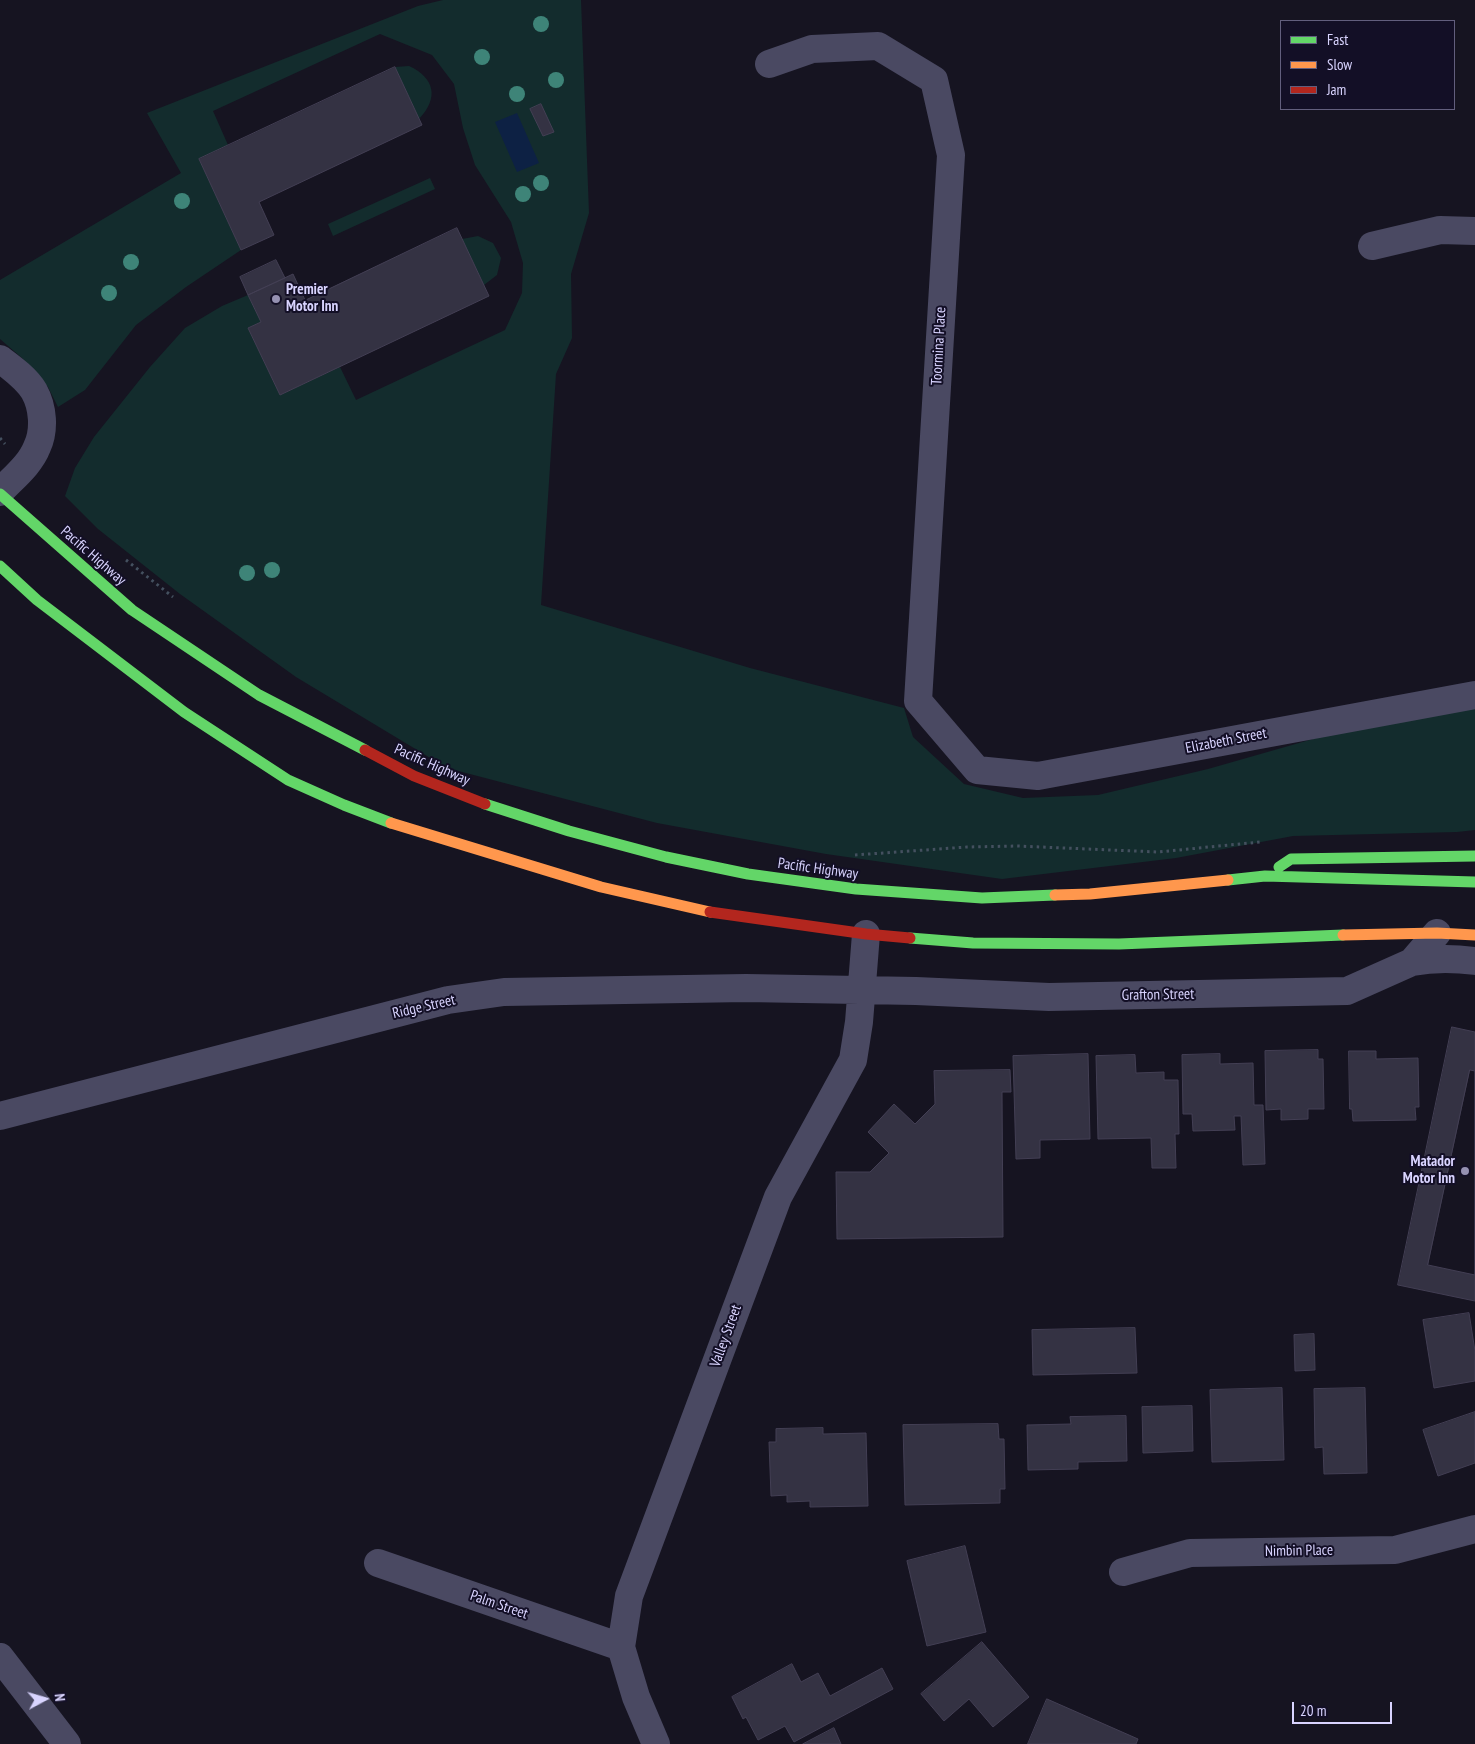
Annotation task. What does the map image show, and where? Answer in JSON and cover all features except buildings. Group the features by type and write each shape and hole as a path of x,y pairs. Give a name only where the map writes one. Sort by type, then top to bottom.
{"highway":[{"name":"Pacific Highway","path":"0,493 140,616 259,695 414,776 505,811 569,832 666,857 748,874 856,889 927,895 982,898 1090,894 1265,876"},
{"path":"0,566 37,600 184,712 288,780 344,805 403,828 601,887 720,914 866,934 973,943 1118,944 1336,935 1475,935"},
{"path":"1265,876 1291,859 1475,856"},
{"path":"1265,876 1475,882"},
{"path":"1446,934 1472,953"}],"street":[{"name":"Toormina Place","path":"769,64 812,49 878,46 934,80 951,155 918,701 977,770"},
{"path":"1372,246 1440,230 1475,232"},
{"path":"0,359 34,391 40,410 42,434 37,449 25,466 0,493"},
{"name":"Elizabeth Street","path":"977,770 1038,776 1475,695"},
{"name":"Valley Street","path":"656,1744 636,1698 621,1647 630,1596 778,1197 853,1060 860,1022 866,934"},
{"name":"Grafton Street","path":"861,990 1049,996 1347,991 1412,962 1446,934"},
{"path":"1412,962 1458,958 1472,953"},
{"name":"Ridge Street","path":"0,1116 448,1000 504,992 746,988 861,990"},
{"name":"Nimbin Place","path":"1122,1572 1190,1553 1395,1550 1475,1530"},
{"name":"Palm Street","path":"378,1563 621,1647"},
{"path":"0,1656 67,1744"}],"path":[{"path":"119,554 180,602"},
{"path":"851,856 975,847 1035,847 1158,852 1268,842"}],"green space":[{"path":"443,0 581,0 589,213 571,274 572,338 556,374 541,605 750,668 904,708 913,737 964,784 1023,798 1098,795 1208,769 1334,733 1475,707 1475,830 1293,836 1176,858 1002,879 826,854 657,823 447,768 296,677 180,594 98,529 65,496 75,468 94,437 150,367 185,328 222,306 248,295 261,322 248,328 280,395 340,367 356,400 505,330 522,293 523,263 511,222 475,165 463,128 454,84 432,55 380,34 213,111 228,145 199,159 241,250 186,287 136,325 85,390 58,407 48,387 22,358 0,339 0,280 181,173 147,113 418,6"},
{"path":"409,66 424,76 431,89 430,104 419,119 395,67"},
{"path":"430,178 435,189 333,236 328,224"},
{"path":"478,236 493,243 501,258 497,275 484,285 462,239"}],"water":[{"path":"517,113 539,163 517,172 495,122"}],"traffic: fast":[{"path":"0,494 132,610 259,695 365,750"},
{"path":"0,566 37,600 184,712 288,780 391,823"},
{"path":"485,804 569,831 666,857 748,874 856,889 982,898 1055,895"},
{"path":"1279,867 1291,859 1475,856"},
{"path":"1228,880 1265,876 1475,882"},
{"path":"910,938 973,943 1119,944 1343,935"}],"traffic: slow":[{"path":"391,823 601,887 710,912"},
{"path":"1055,895 1090,894 1228,880"},
{"path":"1343,935 1437,933 1475,935"}],"traffic: jam":[{"path":"365,750 414,776 485,804"},
{"path":"710,912 866,934 910,938"}],"place":[{"name":"Premier Motor Inn","path":"276,299"},
{"name":"Matador Motor Inn","path":"1465,1171"}]}
